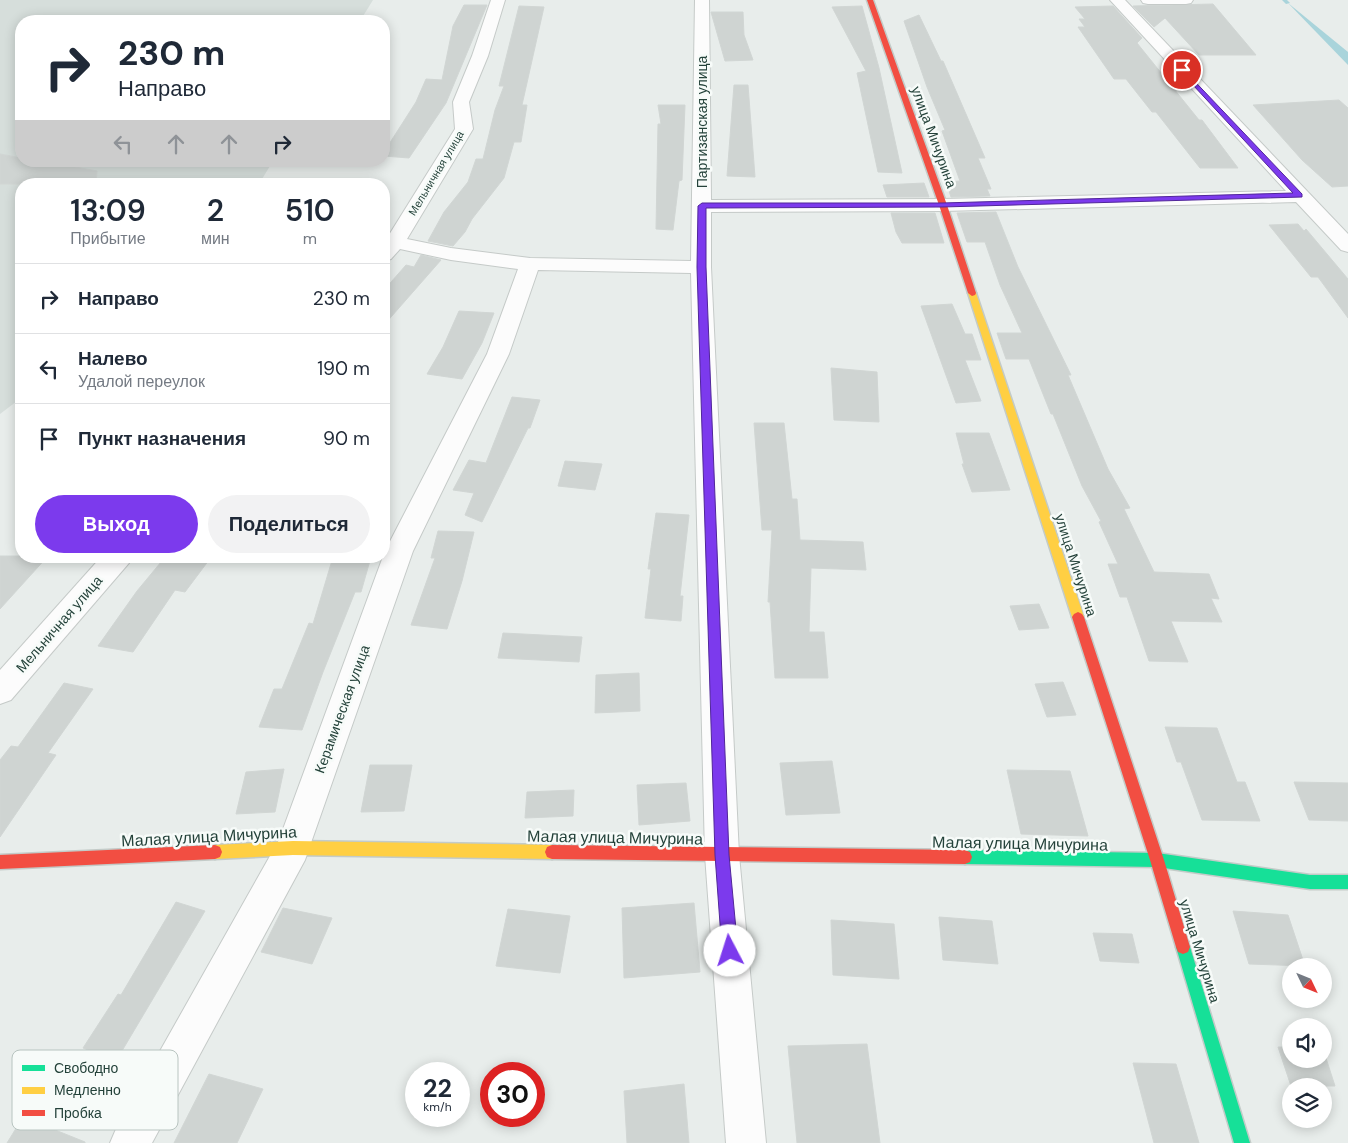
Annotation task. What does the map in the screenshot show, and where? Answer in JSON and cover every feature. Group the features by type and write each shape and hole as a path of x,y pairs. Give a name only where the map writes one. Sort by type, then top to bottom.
{"street":[{"name":"Мельничная улица","path":"390,246 464,129 461,102 480,56 498,0"},
{"name":"Партизанская улица","path":"702,0 702,267 722,855 746,1143"},
{"name":"улица Мичурина","path":"870,0 942,205 1158,860 1242,1143"},
{"path":"1117,0 1348,246"},
{"path":"1148,0 1186,0"},
{"path":"702,206 942,205 1299,196"},
{"path":"390,248 530,264 702,267"},
{"name":"Керамическая улица","path":"178,1056 293,848 399,551 498,354 530,264"},
{"name":"Мельничная улица","path":"0,691 112,563"},
{"name":"Малая улица Мичурина","path":"0,862 293,848 1158,860 1310,882 1348,882"},
{"name":"Керамическая улица","path":"130,1143 137,1130"}],"shaded area":[{"path":"0,0 373,0 364,15 15,15 15,167 269,167 263,178 15,178 15,403 0,414"}],"water":[{"path":"1288,3 1348,52 1348,65"}],"building":[{"path":"1213,4 1256,55 1199,55 1165,18 1154,27 1133,6"},
{"path":"464,5 487,5 446,103 409,158 390,156 390,143 416,102 426,79 442,80 453,26"},
{"path":"519,6 544,7 522,105 527,105 521,142 514,142 504,178 453,246 428,241 444,212 468,182 476,159 483,159 495,110 504,86 499,86"},
{"path":"862,6 879,68 902,173 878,172 857,73 866,71 832,7"},
{"path":"1113,6 1142,38 1137,43 1199,120 1202,120 1238,168 1200,168 1156,112 1152,112 1126,79 1114,79 1078,27 1085,27 1079,19 1085,19 1075,7"},
{"path":"711,12 743,12 744,35 753,60 725,61"},
{"path":"919,15 941,61 943,61 985,158 978,158 991,189 987,189 990,196 951,197 946,182 960,181 942,131 945,130 927,87 904,21"},
{"path":"734,85 748,85 755,177 727,176"},
{"path":"1339,100 1348,108 1348,186 1332,187 1302,160 1253,105"},
{"path":"658,105 685,105 682,180 679,181 673,230 656,229 658,124 661,124"},
{"path":"0,154 15,157 15,167 75,167 97,171 96,178 15,178 15,184 0,184"},
{"path":"924,183 929,197 887,197 883,185"},
{"path":"996,212 1018,267 1071,375 1068,375 1108,469 1130,508 1124,509 1154,572 1209,574 1219,599 1211,598 1222,622 1171,621 1188,662 1149,661 1127,597 1120,597 1108,564 1118,564 1099,522 1101,521 1082,486 1029,359 1006,359 997,333 1022,333 1000,285 985,242 967,242 957,213"},
{"path":"891,213 935,213 944,243 902,243 896,232"},
{"path":"1298,224 1304,231 1306,229 1348,279 1348,318 1318,277 1311,277 1269,225"},
{"path":"421,255 441,260 390,318 390,283 406,265 414,267"},
{"path":"952,304 965,334 972,334 981,360 965,360 981,401 956,403 921,306"},
{"path":"459,311 494,313 482,343 462,379 427,374 443,347"},
{"path":"831,368 877,372 879,422 834,420"},
{"path":"512,397 540,400 530,428 528,428 482,522 465,515 474,493 453,490 469,460 486,463"},
{"path":"754,423 784,423 792,499 797,499 800,540 863,542 866,570 811,568 809,632 824,632 828,678 775,678 770,602 768,602 772,530 762,530"},
{"path":"956,433 989,433 1010,490 972,492 962,464 964,464"},
{"path":"565,461 602,464 595,490 558,486"},
{"path":"656,513 689,515 680,596 683,596 681,621 645,618 651,569 648,569"},
{"path":"438,531 474,532 462,581 447,629 411,625 435,558 431,558"},
{"path":"0,556 15,556 15,563 42,563 0,609"},
{"path":"160,563 207,563 185,592 175,590 133,652 98,646 137,591"},
{"path":"331,563 369,563 361,592 355,592 302,730 259,727 274,689 282,689 309,623 313,624"},
{"path":"1039,604 1049,628 1019,630 1010,606"},
{"path":"503,633 582,637 579,662 498,658"},
{"path":"639,673 640,711 595,713 596,675"},
{"path":"1063,682 1076,715 1047,717 1035,684"},
{"path":"64,683 93,689 48,753 56,755 0,837 0,760 11,746 18,747"},
{"path":"1165,727 1217,728 1237,782 1245,782 1260,821 1202,820 1181,762 1177,762"},
{"path":"832,761 840,813 786,815 780,763"},
{"path":"370,765 412,765 404,811 361,812"},
{"path":"284,769 275,812 236,814 246,772"},
{"path":"1007,770 1070,771 1088,836 1021,834"},
{"path":"1294,782 1348,783 1348,821 1309,820"},
{"path":"686,783 690,821 639,825 637,785"},
{"path":"574,790 573,816 525,818 527,792"},
{"path":"176,902 205,911 123,1050 88,1050 83,1048 118,994 121,995"},
{"path":"694,903 700,972 624,978 622,908"},
{"path":"283,908 332,918 312,964 261,952"},
{"path":"508,909 570,916 560,973 496,966"},
{"path":"1233,911 1288,915 1302,958 1282,958 1282,965 1249,964"},
{"path":"939,917 992,921 998,964 943,960"},
{"path":"831,920 894,924 899,979 833,975"},
{"path":"1093,933 1132,934 1139,963 1100,961"},
{"path":"867,1044 880,1143 797,1143 788,1046"},
{"path":"1278,1047 1282,1047 1282,1059"},
{"path":"1133,1063 1176,1064 1199,1143 1154,1143"},
{"path":"1285,1068 1329,1068 1335,1086 1332,1086 1332,1078 1288,1078"},
{"path":"209,1074 263,1089 237,1143 174,1143"},
{"path":"684,1084 689,1143 627,1143 624,1091"},
{"path":"15,1130 55,1130 85,1142 85,1143 7,1143"}],"waterway":[{"path":"1284,0 1288,3"}],"traffic: fast":[{"path":"965,857 1157,860 1310,882 1348,882"},
{"path":"1183,947 1242,1143"}],"traffic: slow":[{"path":"972,293 1078,617"},
{"path":"215,852 293,848 552,852"}],"traffic: jam":[{"path":"870,0 943,205 972,293"},
{"path":"1078,617 1157,860 1183,947"},
{"path":"0,862 215,852"},
{"path":"552,852 965,857"}],"route":[{"path":"730,951 722,855 702,267 702,206 942,205 1299,196 1182,70"}]}
